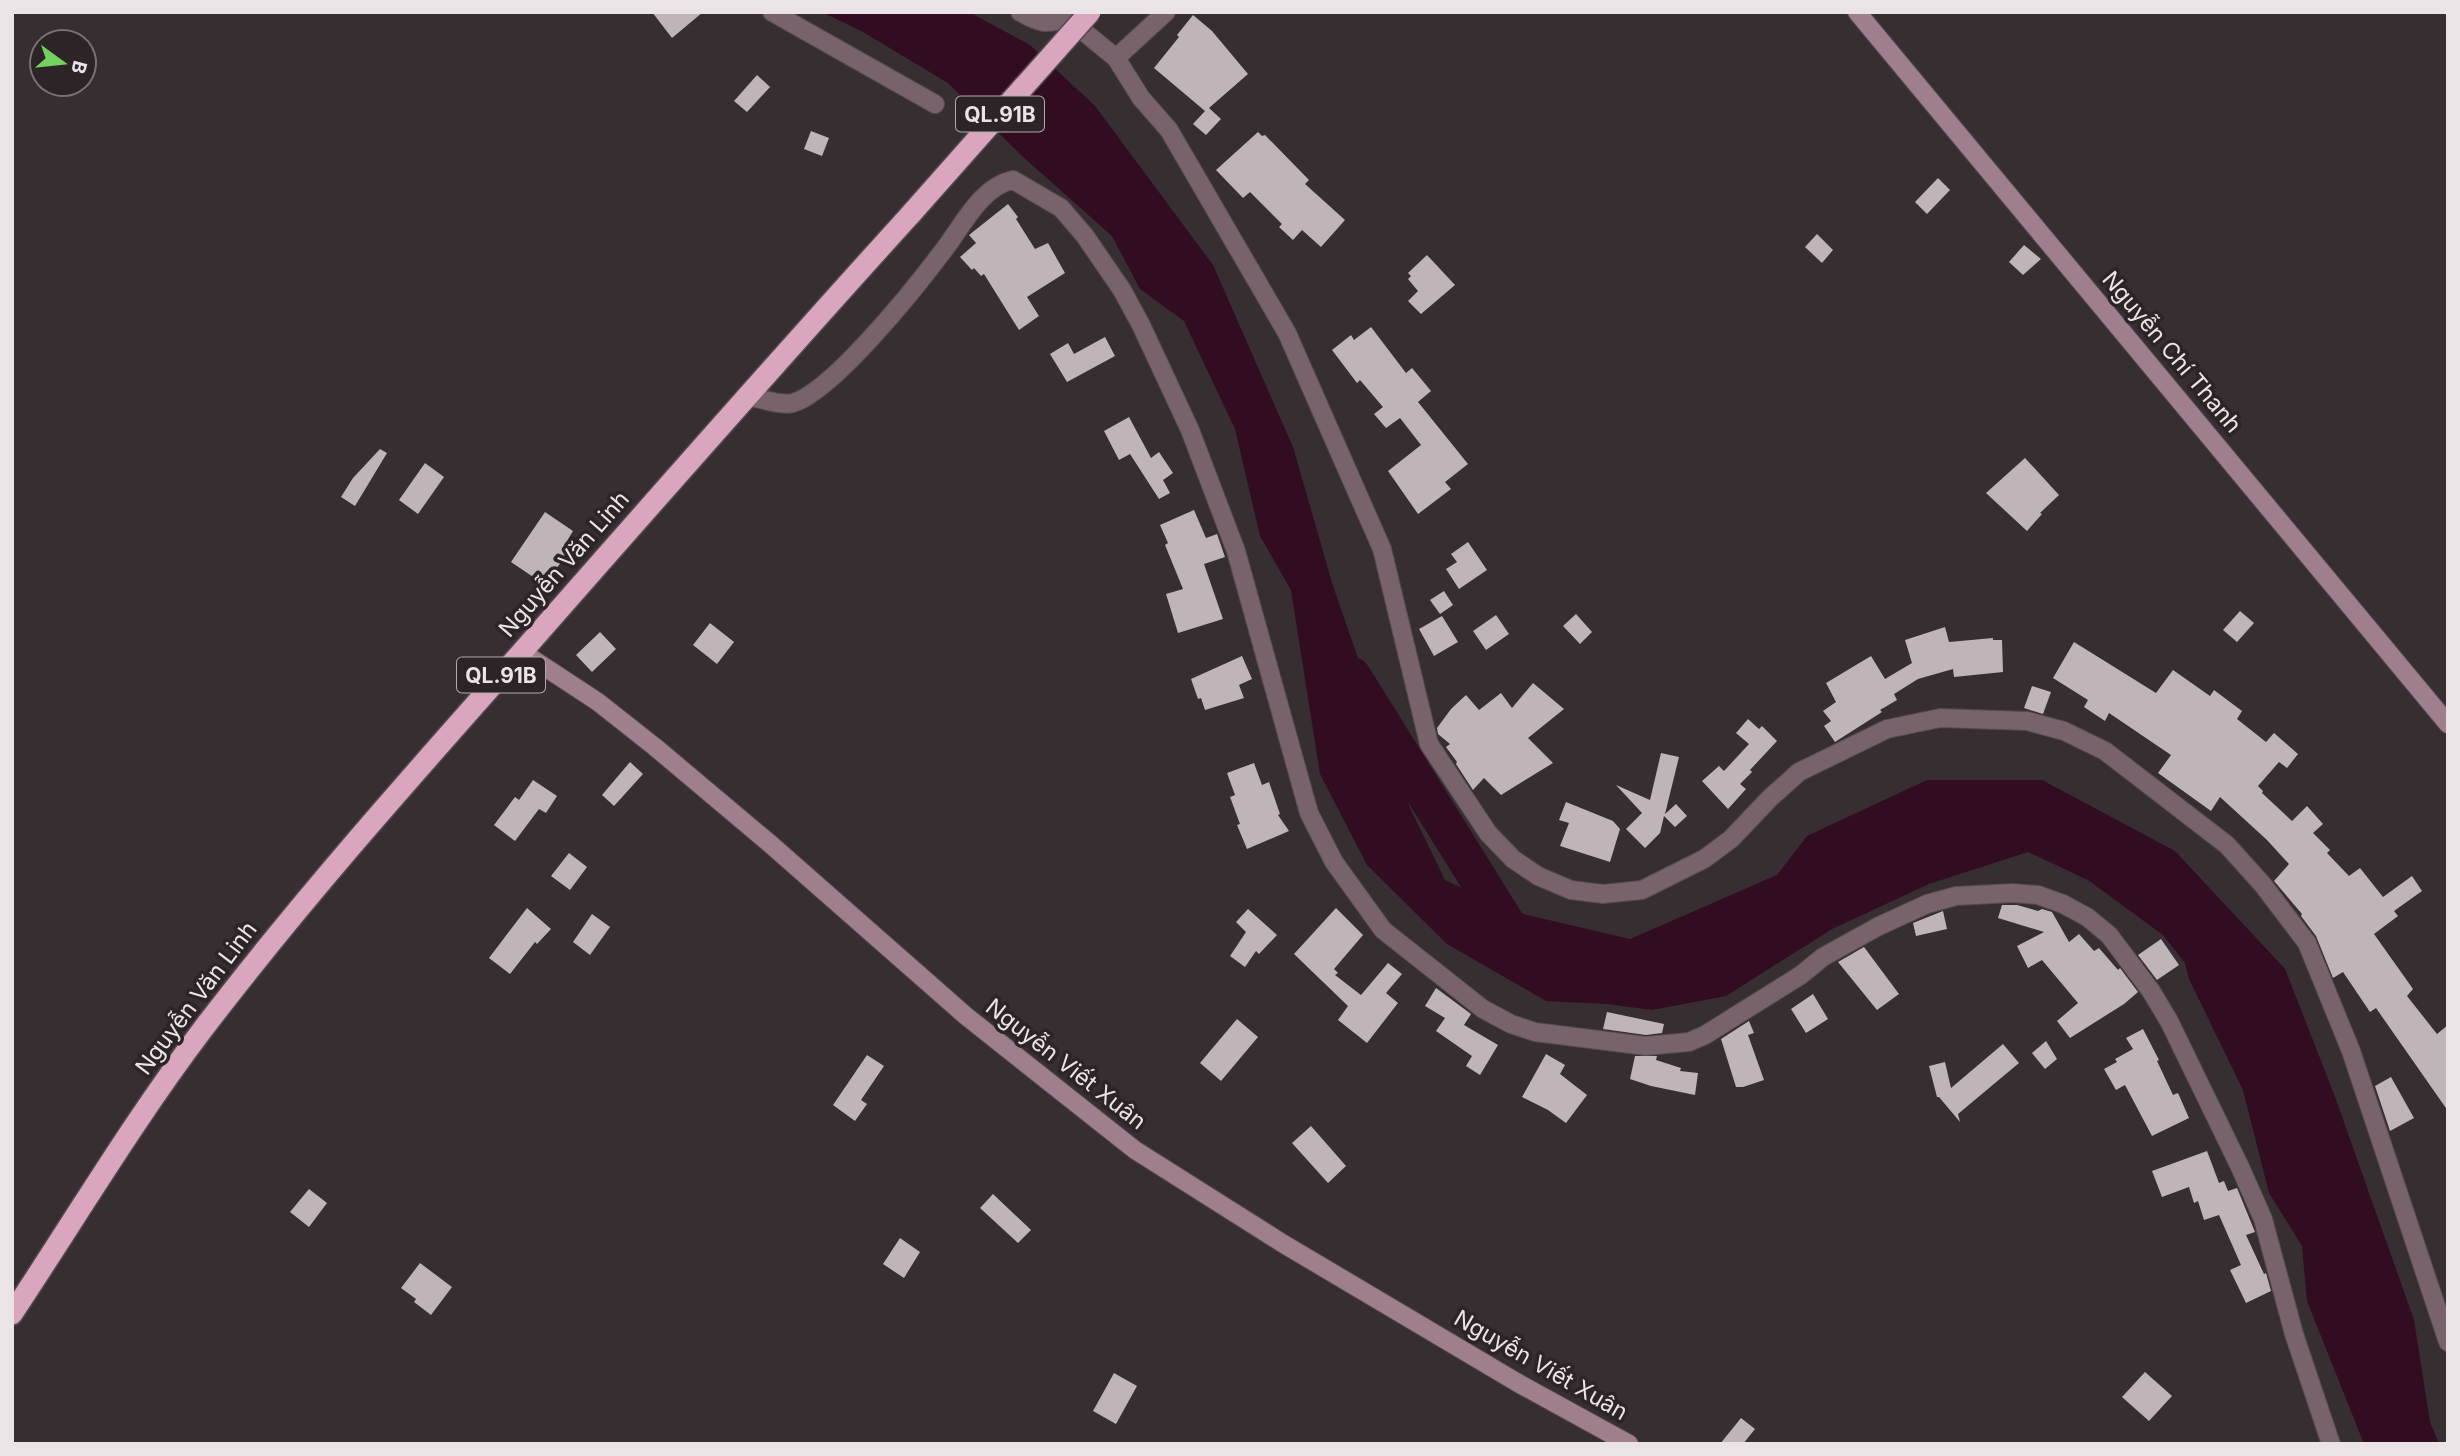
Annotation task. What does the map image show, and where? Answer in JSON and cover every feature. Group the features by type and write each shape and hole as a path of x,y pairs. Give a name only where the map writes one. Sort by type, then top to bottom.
{"highway":[{"name":"Nguyễn Văn Linh","path":"12,1314 116,1155 203,1030 285,925 387,804 746,396 1090,12"}],"street":[{"path":"772,12 935,104"},
{"path":"1020,12 1033,20 1050,24 1067,15 1116,58 1141,98 1169,130 1287,333 1381,549 1429,744 1488,833 1513,859 1538,876 1571,890 1603,894 1642,890 1704,859 1731,839 1799,772 1887,729 1940,719 2027,720 2064,731 2105,751 2227,845 2263,885 2307,943 2351,1051 2448,1342"},
{"path":"1116,58 1166,12"},
{"name":"Nguyễn Chí Thanh","path":"1857,12 2448,724"},
{"path":"746,396 790,404 821,389 867,342 943,252 984,197 1000,183 1013,180 1061,208 1085,236 1122,290 1190,430 1236,551 1308,813 1334,862 1383,930 1483,1009 1511,1024 1535,1032 1608,1043 1667,1046 1689,1042 1705,1035 1801,975 1823,957 1927,904 1956,896 2013,893 2038,895 2075,911 2109,935 2151,991 2226,1136 2263,1219 2294,1334 2331,1444"},
{"name":"Nguyễn Viết Xuân","path":"522,652 598,702 655,747 966,1016 1135,1150 1282,1243 1629,1444"}],"shaded area":[{"path":"822,12 969,12 1030,45 1095,106 1213,265 1293,447 1333,586 1410,808 1445,880 1510,911 1630,939 1777,875 1807,836 1927,780 2042,780 2175,851 2285,969 2334,1094 2414,1320 2430,1422 2439,1444 2364,1444 2307,1301 2302,1246 2269,1193 2243,1090 2189,979 2185,963 2163,935 2088,880 2028,852 1929,884 1832,929 1726,996 1652,1010 1607,1004 1546,1001 1447,944 1367,865 1320,774 1291,590 1260,536 1235,429 1184,321 1140,289 1112,236 1022,156 948,83 863,32"}],"building":[{"path":"652,12 703,12 672,38"},
{"path":"1193,15 1212,31 1248,74 1209,108 1221,119 1206,135 1193,124 1205,111 1154,68"},
{"path":"757,75 770,87 747,112 734,101"},
{"path":"811,131 829,138 822,156 804,149"},
{"path":"1258,132 1262,136 1265,135 1309,180 1305,184 1345,220 1321,247 1302,230 1293,240 1279,227 1282,224 1250,192 1243,198 1216,170"},
{"path":"1938,178 1950,190 1927,214 1915,202"},
{"path":"1008,204 1035,249 1048,243 1065,273 1027,297 1039,316 1019,330 984,274 981,276 974,268 972,270 960,257 976,243 969,235"},
{"path":"1817,234 1833,250 1822,263 1805,247"},
{"path":"2024,245 2041,259 2023,275 2009,262"},
{"path":"1427,255 1455,285 1421,314 1408,301 1418,291 1408,279 1411,276 1408,273"},
{"path":"1371,327 1406,373 1412,368 1431,391 1418,402 1468,464 1445,482 1451,489 1418,514 1388,471 1421,445 1400,418 1386,428 1374,414 1383,407 1360,380 1357,383 1332,350 1351,335 1354,340"},
{"path":"1105,337 1115,356 1067,382 1050,354 1068,343 1074,354"},
{"path":"1129,417 1151,458 1159,452 1173,473 1163,480 1170,493 1159,499 1130,454 1119,460 1104,431"},
{"path":"380,449 387,453 355,506 341,497 353,478"},
{"path":"2025,458 2059,495 2040,513 2042,514 2027,531 1986,493"},
{"path":"425,463 444,477 418,514 399,500"},
{"path":"1194,510 1206,538 1217,534 1225,557 1204,564 1223,619 1178,633 1166,594 1183,589 1160,525"},
{"path":"545,512 573,531 567,541 573,545 545,585 511,562"},
{"path":"1468,542 1487,570 1459,589 1446,569 1457,562 1451,554"},
{"path":"1444,591 1453,605 1440,614 1430,600"},
{"path":"2240,611 2254,623 2237,642 2223,630"},
{"path":"1576,614 1592,632 1580,644 1563,626"},
{"path":"1496,615 1509,634 1486,650 1473,631"},
{"path":"1442,616 1458,642 1434,656 1419,629"},
{"path":"710,623 734,642 717,664 693,645"},
{"path":"1945,627 1949,642 1993,638 2002,640 2003,672 1954,677 1953,669 1918,679 1894,694 1897,700 1880,710 1882,712 1835,742 1824,726 1831,721 1823,711 1836,702 1826,683 1871,656 1885,679 1912,663 1905,640"},
{"path":"600,632 616,649 592,672 576,655"},
{"path":"2074,642 2156,693 2173,670 2210,696 2214,690 2242,711 2237,719 2266,742 2274,733 2298,754 2287,768 2279,762 2258,786 2292,821 2307,806 2323,824 2313,833 2330,850 2327,853 2349,876 2360,868 2383,897 2412,876 2422,891 2394,911 2398,916 2374,934 2413,989 2407,996 2437,1034 2448,1025 2448,1111 2376,1008 2370,1012 2343,972 2333,978 2316,936 2302,914 2274,881 2289,864 2220,797 2211,811 2158,773 2171,755 2109,713 2105,721 2084,707 2088,700 2053,678"},
{"path":"1242,656 1252,679 1239,685 1244,698 1205,710 1191,679"},
{"path":"1533,683 1564,709 1528,738 1553,763 1501,795 1484,778 1473,790 1446,747 1450,744 1438,734 1437,728 1466,695 1479,710 1501,693 1512,708"},
{"path":"2032,686 2051,692 2043,714 2024,708"},
{"path":"1748,719 1759,729 1762,726 1777,741 1750,770 1752,772 1740,784 1746,789 1728,809 1702,781 1719,766 1724,771 1749,744 1736,733"},
{"path":"1661,753 1679,757 1665,814 1676,804 1687,816 1675,827 1664,816 1660,833 1645,848 1626,829 1642,813 1616,785 1650,800"},
{"path":"630,762 643,774 614,806 602,795"},
{"path":"1254,763 1262,785 1269,782 1280,814 1278,815 1289,831 1247,849 1237,825 1240,824 1230,797 1235,795 1227,773"},
{"path":"533,780 557,796 546,813 539,809 515,841 494,825 515,797 519,800"},
{"path":"1566,802 1613,821 1620,829 1610,862 1560,846 1569,823 1559,820"},
{"path":"569,853 587,867 570,890 551,876"},
{"path":"2002,905 2052,912 2069,942 2079,934 2094,951 2099,948 2118,970 2120,968 2138,992 2070,1038 2057,1021 2078,1003 2042,960 2028,968 2017,946 2044,932 1998,918"},
{"path":"527,908 551,929 537,944 535,942 510,974 489,958"},
{"path":"1336,908 1363,935 1334,969 1338,973 1335,975 1361,995 1388,963 1402,974 1386,993 1398,1003 1367,1043 1338,1020 1348,1006 1294,954"},
{"path":"1248,909 1277,935 1259,954 1256,951 1245,967 1230,956 1246,932 1236,922"},
{"path":"1943,911 1947,929 1916,936 1913,923"},
{"path":"592,914 610,927 590,955 573,942"},
{"path":"2161,939 2179,965 2157,980 2138,955"},
{"path":"1864,947 1899,994 1877,1010 1838,962"},
{"path":"1436,988 1471,1014 1464,1025 1498,1045 1480,1075 1466,1066 1472,1056 1436,1031 1445,1018 1425,1006"},
{"path":"1813,994 1828,1019 1806,1033 1791,1009"},
{"path":"1607,1012 1664,1024 1662,1033 1646,1035 1603,1029"},
{"path":"1237,1019 1258,1037 1221,1081 1200,1063"},
{"path":"1749,1021 1754,1033 1748,1035 1764,1080 1736,1087 1721,1039"},
{"path":"2143,1029 2173,1095 2178,1093 2189,1118 2152,1136 2125,1085 2116,1090 2104,1069 2133,1049 2126,1038"},
{"path":"2046,1041 2057,1059 2045,1069 2032,1053"},
{"path":"2003,1044 2019,1063 1958,1114 1960,1122 1937,1097 1929,1066 1945,1062 1951,1088"},
{"path":"1546,1054 1565,1065 1560,1074 1587,1095 1566,1123 1522,1097"},
{"path":"867,1055 884,1066 861,1100 867,1104 855,1121 833,1105"},
{"path":"1635,1056 1657,1056 1656,1060 1681,1068 1680,1071 1698,1073 1695,1095 1630,1079"},
{"path":"2391,1077 2414,1118 2390,1131 2375,1086"},
{"path":"1311,1126 1346,1166 1328,1183 1292,1143"},
{"path":"2207,1151 2219,1183 2224,1181 2228,1191 2237,1188 2255,1232 2246,1235 2264,1274 2266,1273 2271,1291 2246,1303 2230,1270 2241,1265 2219,1215 2204,1220 2198,1201 2194,1203 2189,1187 2162,1197 2152,1171"},
{"path":"309,1189 327,1203 309,1227 290,1212"},
{"path":"993,1194 1031,1230 1018,1243 980,1208"},
{"path":"900,1238 920,1252 904,1278 883,1264"},
{"path":"420,1263 452,1287 431,1315 401,1288"},
{"path":"2145,1372 2172,1396 2149,1421 2122,1397"},
{"path":"1114,1373 1137,1386 1116,1424 1093,1411"},
{"path":"1741,1418 1755,1429 1743,1444 1720,1444"}],"waterway":[{"path":"1352,676 1520,946"}]}
